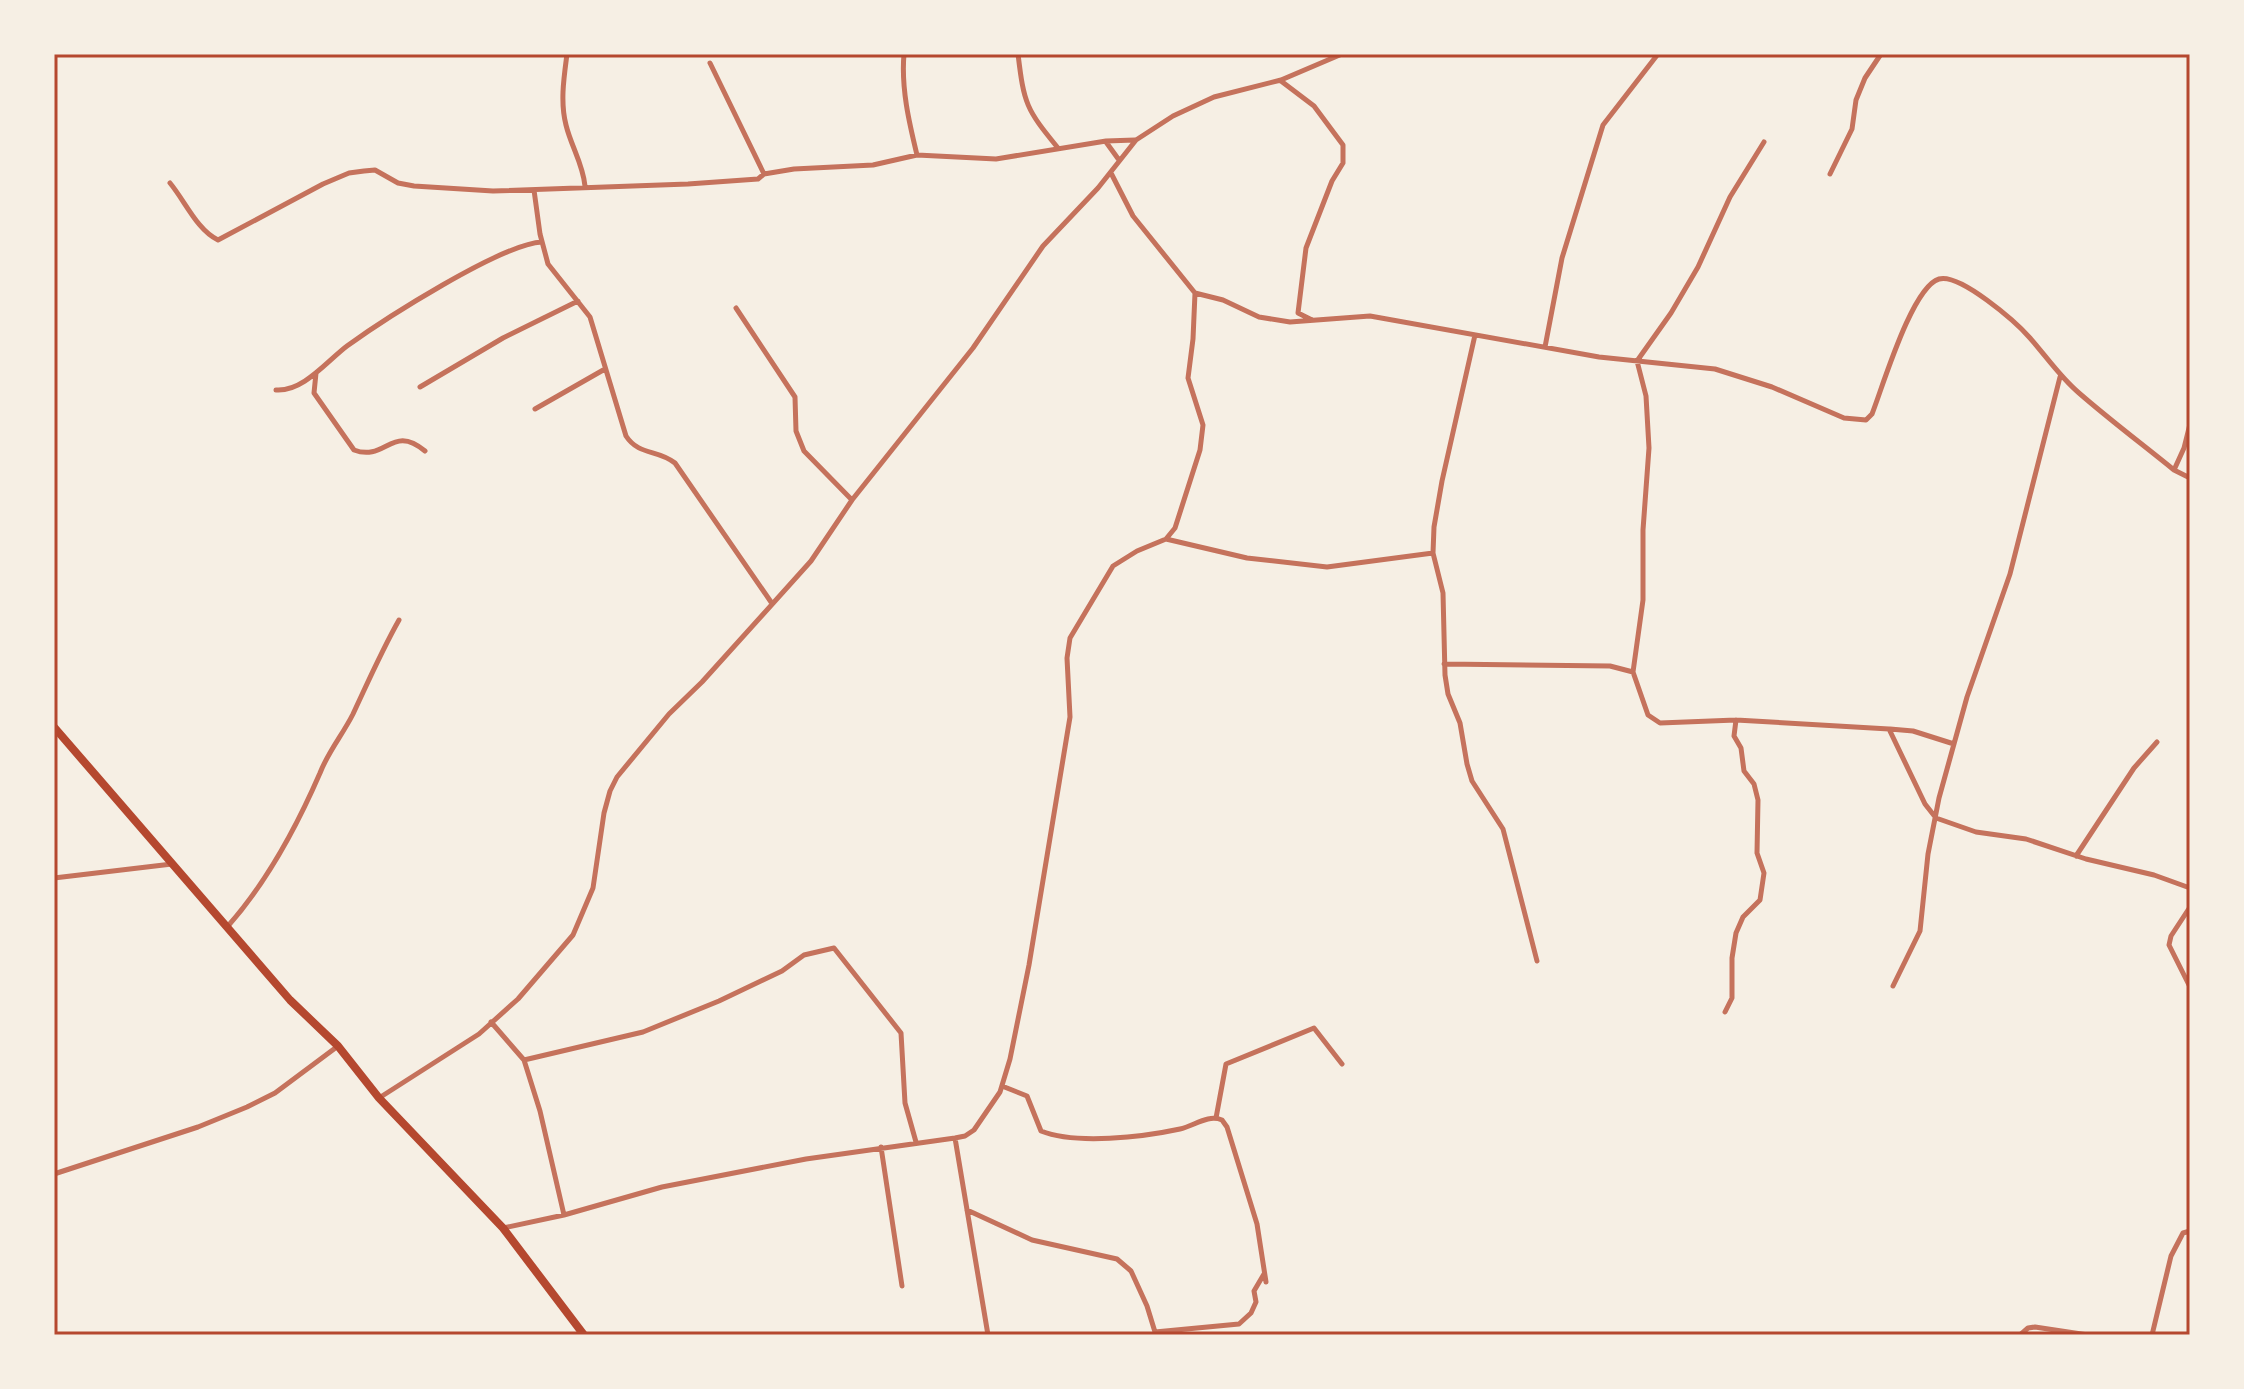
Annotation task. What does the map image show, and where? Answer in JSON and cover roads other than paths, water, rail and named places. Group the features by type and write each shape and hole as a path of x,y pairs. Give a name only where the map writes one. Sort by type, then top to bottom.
{"main road":[{"path":"54,727 290,1000 338,1046 379,1098 503,1228 584,1335"}],"street":[{"path":"567,54 563,113 584,172 585,186"},
{"path":"904,54 902,71 917,155"},
{"path":"1018,54 1030,115 1058,148"},
{"path":"379,1098 479,1034 518,999 573,935 593,888 604,813 617,777 669,714 702,682 811,561 852,500 973,348 1043,246 1111,173 1136,140 1173,116 1214,97 1281,80 1342,54"},
{"path":"1545,347 1562,258 1603,125 1658,54"},
{"path":"1830,174 1852,129 1856,100 1865,78 1881,54"},
{"path":"710,63 764,174"},
{"path":"1281,80 1314,106 1343,145 1343,163 1332,181 1306,248 1298,313 1313,320"},
{"path":"170,183 198,222 218,240 323,184 349,173 364,171 375,170 398,183 414,186 534,190 758,179 764,174 829,166 873,165 917,155 996,159 1106,141 1136,140"},
{"path":"1106,141 1119,160"},
{"path":"1764,142 1730,197 1698,267 1637,361 1646,396 1649,448 1643,530 1643,600 1633,672 1648,715 1653,720 1676,723 1736,720 1889,729 1913,731 1954,744"},
{"path":"1111,173 1133,216 1195,293 1223,300 1273,321 1370,316 1545,347 1715,369 1772,387 1844,418 1866,420 1872,414 1918,297 1938,279 1947,278 1975,292 2028,335 2060,376 2174,470 2190,478"},
{"path":"534,190 548,264 590,317 626,436 633,446 645,453 663,454 675,463 771,602"},
{"path":"276,390 287,391 345,347 413,303 494,259 523,246 542,242"},
{"path":"503,1228 564,1215 662,1187 881,1147 955,1138 974,1130 1002,1086 1029,965 1070,717 1067,647 1113,566 1137,551 1166,539 1175,528 1204,432 1188,378 1195,293"},
{"path":"420,387 503,338 578,301"},
{"path":"736,308 795,397 796,431 804,451 852,500"},
{"path":"1475,335 1442,481 1433,553 1443,593 1444,664 1448,694 1460,723 1472,781 1503,829 1537,961"},
{"path":"535,409 605,369"},
{"path":"316,372 314,393 354,450 371,453 403,439 414,441 425,451"},
{"path":"1893,986 1920,931 1928,854 1939,798 1984,642 2010,574 2060,376"},
{"path":"2174,470 2190,424"},
{"path":"1166,539 1247,558 1327,567 1433,553"},
{"path":"228,926 275,860 399,620"},
{"path":"1444,664 1610,666 1633,672"},
{"path":"1725,1012 1732,998 1732,958 1736,933 1743,917 1760,900 1764,873 1757,853 1758,800 1754,784 1744,771 1741,748 1734,736 1736,720"},
{"path":"1889,729 1925,804 1936,818 1976,832 2026,839 2190,888"},
{"path":"2076,856 2134,768 2157,742"},
{"path":"54,878 173,864"},
{"path":"2190,907 2171,936 2169,945 2170,953 2190,987"},
{"path":"524,1060 643,1032 782,971 804,955 834,948 901,1033 905,1103 916,1143"},
{"path":"491,1022 524,1060 540,1111 564,1215"},
{"path":"1216,1118 1226,1064 1314,1028 1342,1064"},
{"path":"54,1174 198,1127 247,1107 275,1093 338,1046"},
{"path":"1002,1086 1027,1096 1041,1131 1068,1138 1156,1134 1216,1118 1222,1120 1227,1127 1257,1224 1266,1282"},
{"path":"955,1138 988,1335"},
{"path":"881,1147 902,1286"},
{"path":"967,1210 1032,1240 1117,1259 1131,1271 1155,1332 1239,1324 1251,1313 1256,1302 1254,1291 1264,1272"},
{"path":"2152,1335 2171,1256 2183,1233 2190,1231"},
{"path":"2020,1335 2028,1328 2035,1327 2088,1335"}]}
